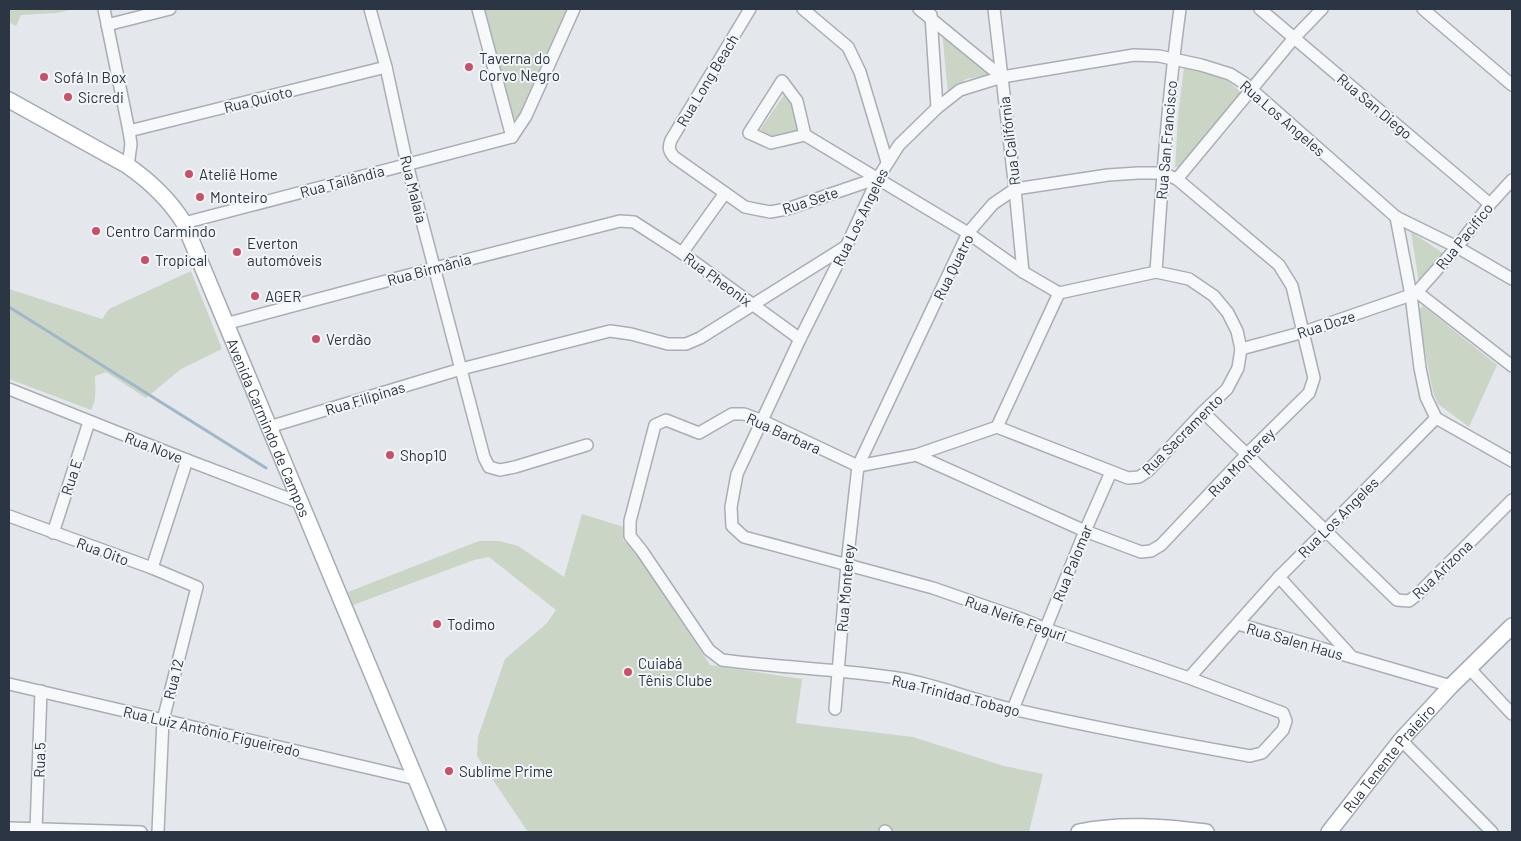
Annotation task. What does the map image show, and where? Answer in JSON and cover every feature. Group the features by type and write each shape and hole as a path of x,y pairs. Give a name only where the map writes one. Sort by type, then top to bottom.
{"main road":[{"name":"Avenida Carmindo de Campos","path":"9,100 128,166 144,177 164,195 184,223 438,832"},
{"name":"Rua Tenente Praieiro","path":"1329,832 1401,740 1451,686 1512,626"},
{"path":"1079,832 1092,829 1133,826 1206,832"}],"street":[{"path":"104,9 131,144 128,166"},
{"path":"107,25 170,9"},
{"name":"Rua Malaia","path":"370,9 386,67 407,164 484,457 489,467 500,470 586,445"},
{"path":"478,9 512,137"},
{"path":"512,137 526,116 574,9"},
{"name":"Rua Long Beach","path":"670,153 668,147 671,140 750,9"},
{"path":"802,9 848,47 860,72 887,162"},
{"path":"919,9 931,14 1002,77"},
{"name":"Rua Califórnia","path":"994,9 1023,272"},
{"name":"Rua San Francisco","path":"1156,272 1162,173 1173,59 1180,9"},
{"name":"Rua San Diego","path":"1260,9 1490,204"},
{"path":"1177,179 1294,38 1322,9"},
{"path":"1423,9 1512,85"},
{"path":"931,14 937,108"},
{"name":"Rua Los Angeles","path":"744,537 732,526 731,507 738,474 800,339 887,162 900,145 937,108 960,90 1002,77 1134,55 1173,59 1230,74 1252,90 1396,217 1457,247 1512,279"},
{"name":"Rua Quioto","path":"129,131 386,67"},
{"path":"805,135 797,101 782,81 749,133 770,143 805,135 968,233 1023,272 1059,293 997,426 916,455 858,466"},
{"name":"Rua Tailândia","path":"184,223 512,137"},
{"name":"Rua Sete","path":"670,153 674,158 744,207 770,212 787,209 878,178"},
{"name":"Rua Monterey","path":"916,455 1085,531 1141,552 1151,551 1161,545 1247,454 1309,393 1314,378 1304,332 1292,286 1279,265 1177,179 1162,173"},
{"name":"Rua Quatro","path":"858,466 968,233 993,204 1015,188 1108,176 1162,173"},
{"name":"Rua Pacífico","path":"1414,294 1457,247 1490,204 1512,180"},
{"path":"682,253 725,193"},
{"path":"1396,217 1414,294 1420,368 1426,397 1436,418 1512,461"},
{"name":"Rua Birmânia","path":"225,324 620,221 634,222"},
{"name":"Rua Pheonix","path":"634,222 682,253 800,339"},
{"name":"Rua Filipinas","path":"269,427 461,369 610,331 631,334 668,344 686,344 700,338 846,247"},
{"name":"Rua Sacramento","path":"997,426 1110,472 1128,478 1139,477 1148,471 1227,389 1238,368 1241,350 1237,331 1228,313 1214,296 1189,279 1156,272 1059,293"},
{"path":"1414,294 1507,356 1512,366"},
{"name":"Rua Doze","path":"1241,350 1304,332 1414,294"},
{"name":"Rua Nove","path":"9,389 89,422 300,503"},
{"name":"Rua Arizona","path":"1203,412 1397,600 1409,601 1512,500"},
{"name":"Rua Barbara","path":"630,536 630,522 655,425 666,420 698,433 732,414 744,414 763,421 858,466"},
{"name":"Rua Los Angeles","path":"1189,678 1279,576 1326,531 1436,418"},
{"name":"Rua E","path":"53,533 89,422"},
{"path":"152,568 187,460"},
{"name":"Rua Monterey","path":"835,709 847,564 858,466"},
{"name":"Rua Palomar","path":"1013,709 1110,472"},
{"name":"Rua Oito","path":"9,516 197,586"},
{"name":"Rua Trinidad Tobago","path":"630,536 709,650 722,660 838,670 904,679 1013,709 1140,736 1250,756 1262,752 1284,730 1286,721 1283,713"},
{"name":"Rua Neife Feguri","path":"744,537 933,588 1283,713"},
{"name":"Rua Salen Haus","path":"1279,576 1352,657"},
{"name":"Rua 12","path":"158,832 163,720 197,586"},
{"name":"Rua Salen Haus","path":"1238,624 1451,686"},
{"path":"1470,669 1512,714"},
{"name":"Rua Luiz Antônio Figueiredo","path":"9,684 416,779"},
{"name":"Rua 5","path":"36,829 41,691"},
{"path":"1401,740 1492,832"},
{"path":"9,828 141,832"}],"green space":[{"path":"9,9 73,9 57,13 21,15 16,26 9,22"},
{"path":"485,9 568,9 521,120 509,118"},
{"path":"942,31 989,75 966,79 948,94"},
{"path":"1184,67 1220,75 1245,95 1189,160 1175,168 1178,117"},
{"path":"784,95 793,104 798,133 775,140 760,130"},
{"path":"1411,232 1446,255 1419,283"},
{"path":"191,271 222,349 181,369 146,398 106,372 95,376 95,398 91,410 9,379 9,289 102,319 109,309"},
{"path":"1423,306 1497,365 1469,427 1438,404 1433,392 1417,311"},
{"name":"Cuiabá Tênis Clube","path":"582,514 627,528 623,540 632,547 710,665 802,679 796,723 913,737 1004,766 1043,774 1029,832 528,832 477,756 478,737 505,659 546,624 556,610 489,557 474,560 353,605 348,592 479,541 499,541 518,546 564,577"}],"waterway":[{"path":"9,307 266,468"}],"place":[{"name":"Taverna do Corvo Negro","path":"469,67"},
{"name":"Sofá In Box","path":"44,77"},
{"name":"Sicredi","path":"68,97"},
{"name":"Ateliê Home","path":"189,174"},
{"name":"Monteiro","path":"200,197"},
{"name":"Centro Carmindo","path":"96,231"},
{"name":"Everton automóveis","path":"237,252"},
{"name":"Tropical","path":"145,260"},
{"name":"AGER","path":"255,296"},
{"name":"Verdão","path":"316,339"},
{"name":"Shop10","path":"390,455"},
{"name":"Todimo","path":"437,624"},
{"name":"Cuiabá Tênis Clube","path":"628,672"},
{"name":"Sublime Prime","path":"449,771"}]}
